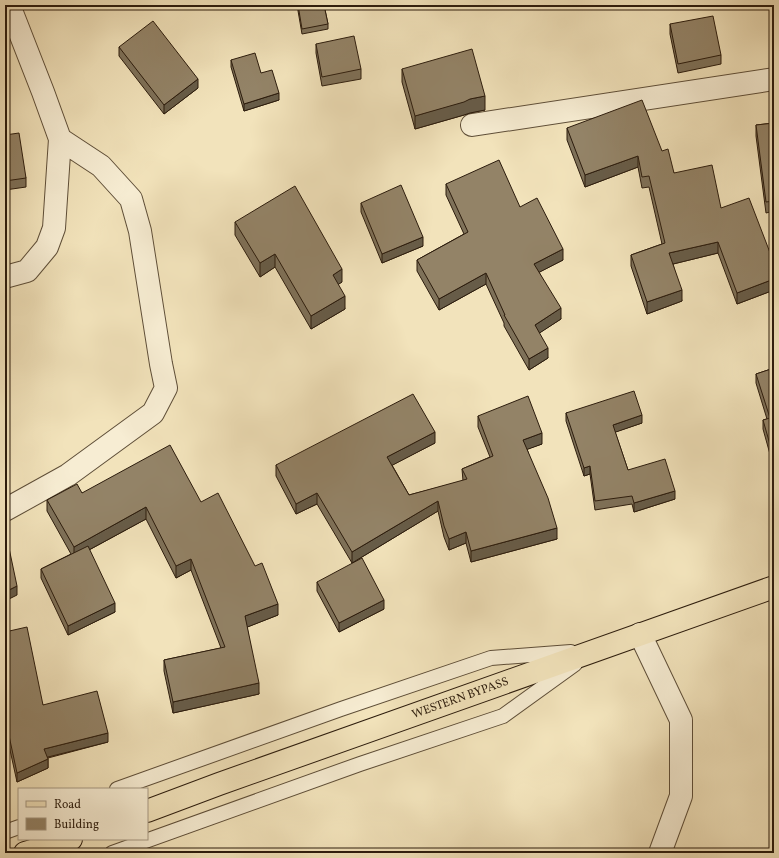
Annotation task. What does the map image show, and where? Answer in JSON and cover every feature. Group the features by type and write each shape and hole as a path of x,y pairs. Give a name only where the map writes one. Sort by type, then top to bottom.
{"main road":[{"name":"WESTERN BYPASS","path":"148,811 774,587"},
{"path":"25,853 68,840"}],"street":[{"path":"5,277 27,270 47,247 54,228 60,139 9,5"},
{"path":"472,125 774,79"},
{"path":"5,510 68,475 153,413 166,388 140,231 131,199 101,166 60,139"},
{"path":"640,634 681,720 681,796 660,853"}],"lane":[{"path":"120,788 341,709 491,658 594,651"},
{"path":"112,853 360,764 503,716 594,651"},
{"path":"5,832 18,827"}],"building":[{"path":"298,5 324,5 328,24 302,29"},
{"path":"713,16 721,55 678,64 670,24"},
{"path":"153,21 198,79 164,105 119,47"},
{"path":"354,36 361,69 322,77 316,44"},
{"path":"472,49 485,96 470,99 415,116 402,69"},
{"path":"255,53 261,73 272,70 279,93 244,104 231,60"},
{"path":"642,100 662,151 668,149 674,173 712,165 721,208 749,198 774,263 774,279 737,293 718,242 669,253 682,290 647,302 631,255 665,243 649,176 642,177 638,156 585,175 567,128"},
{"path":"774,123 774,201 766,202 756,125"},
{"path":"19,133 26,178 5,181 5,135"},
{"path":"499,160 520,207 537,198 563,249 534,264 561,308 535,325 548,348 529,359 504,315 486,273 439,299 417,260 468,232 446,184"},
{"path":"401,185 423,237 382,254 361,203"},
{"path":"295,186 342,269 333,275 345,296 311,316 275,254 260,263 235,222"},
{"path":"774,368 773,455 763,420 770,418 756,374"},
{"path":"634,391 642,415 613,425 628,470 665,459 675,491 634,503 632,496 595,501 590,466 584,468 566,413"},
{"path":"413,394 435,432 387,457 409,495 467,479 462,469 493,456 478,416 528,396 542,433 523,440 548,498 557,528 471,551 466,532 449,539 438,501 352,552 317,493 296,504 276,465"},
{"path":"170,445 201,502 218,493 255,566 262,563 278,604 245,616 259,683 173,702 164,660 225,647 191,559 176,566 146,507 74,547 47,500 77,484 82,493"},
{"path":"5,529 17,586 5,592"},
{"path":"88,546 115,603 68,626 41,569"},
{"path":"362,558 384,600 339,623 317,582"},
{"path":"27,627 43,705 97,691 108,733 44,749 48,759 17,773 5,717 5,632"},
{"path":"209,850 210,853 198,853"}]}
